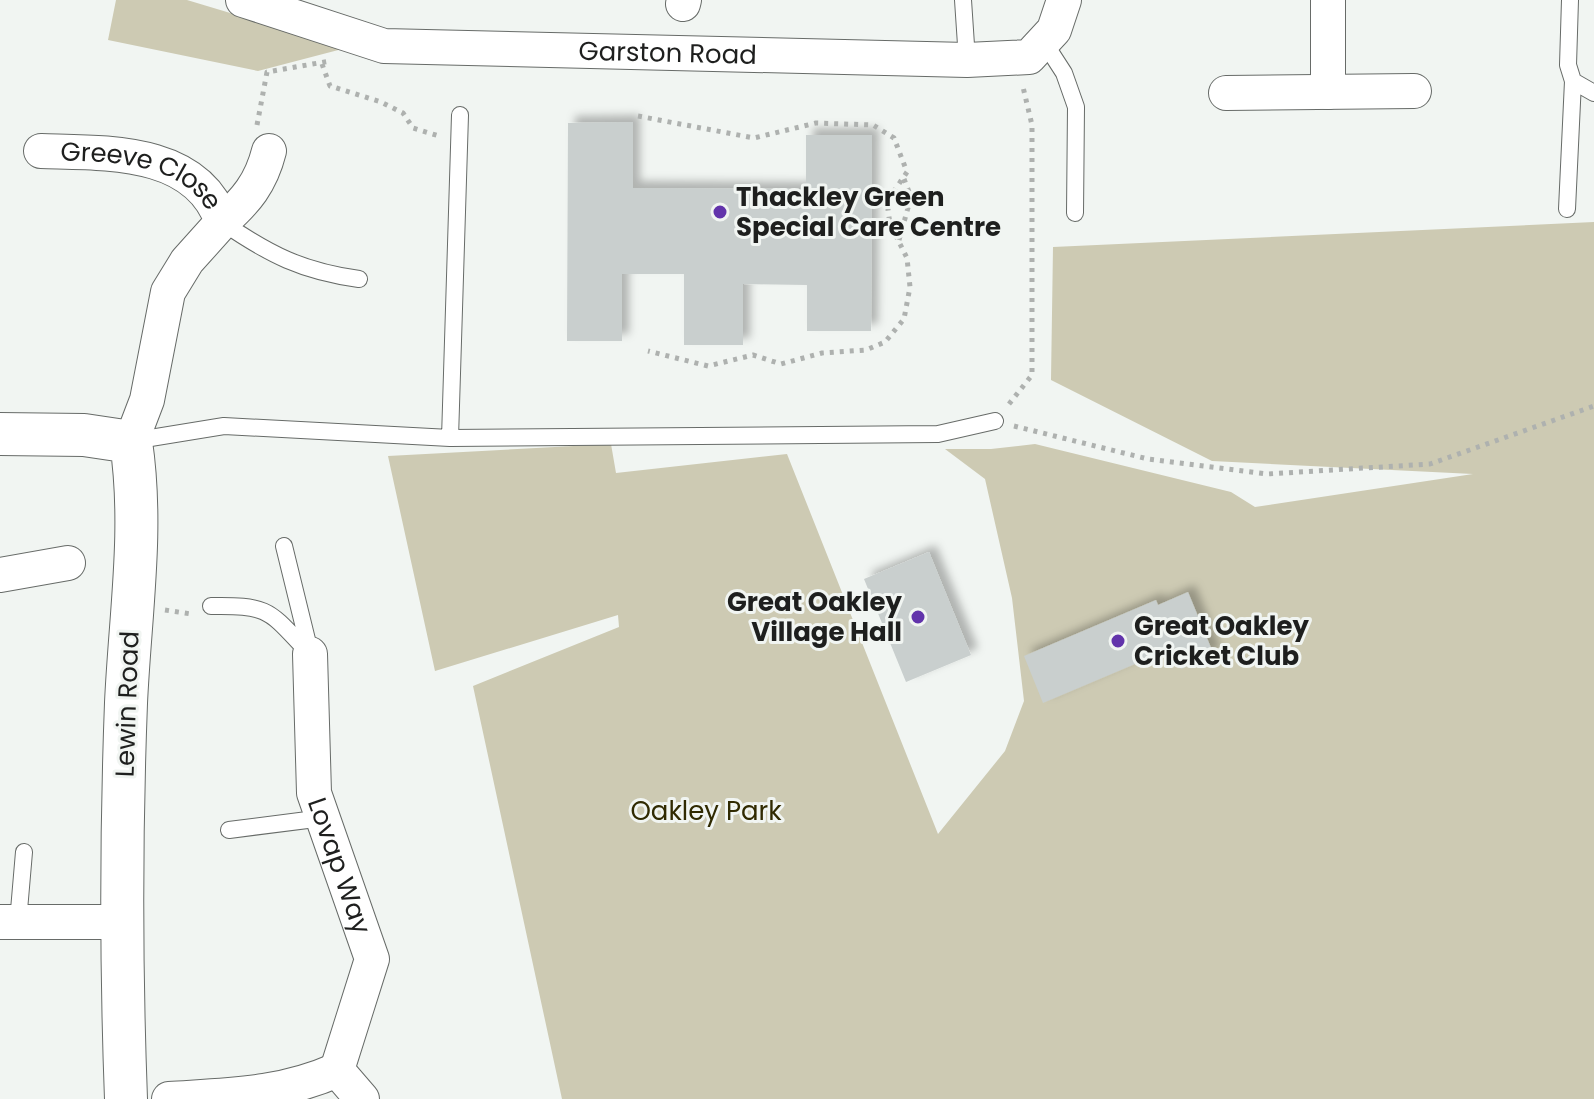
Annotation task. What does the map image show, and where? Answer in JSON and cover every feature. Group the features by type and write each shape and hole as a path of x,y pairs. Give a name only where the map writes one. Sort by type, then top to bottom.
{"street":[{"name":"Garston Road","path":"243,0 384,46 967,60 1030,50"},
{"path":"1030,50 1054,30 1064,0"},
{"path":"1328,0 1328,92"},
{"path":"1226,93 1414,91"},
{"name":"Greeve Close","path":"41,151 132,154 157,161 202,188 218,208 222,222 187,261 168,292 147,400 131,442"},
{"path":"222,222 254,190 267,159"},
{"path":"0,434 84,435 131,442"},
{"name":"Lewin Road","path":"126,1099 121,922 128,675 139,523 131,442"},
{"path":"0,575 68,563"},
{"name":"Lovap Way","path":"310,654 314,793 372,959 337,1070"},
{"path":"9,922 121,922"},
{"path":"169,1099 259,1093 303,1085 337,1070 362,1099"}],"lane":[{"path":"963,0 967,60"},
{"path":"1567,209 1573,81 1568,65 1570,0"},
{"path":"1030,50 1064,73 1076,107 1075,213"},
{"path":"1573,81 1594,93"},
{"path":"450,438 460,115"},
{"path":"222,222 277,258 299,267 359,279"},
{"path":"131,442 224,426 450,438 938,434 995,421"},
{"path":"284,546 310,654"},
{"path":"211,606 255,606 276,619 310,654"},
{"path":"229,830 323,818"},
{"path":"9,922 24,852"}],"path":[{"path":"267,159 250,164 267,72 322,64 350,56 361,38"},
{"path":"1030,50 1032,375 995,421 1148,459 1267,474 1430,464 1594,406"},
{"path":"322,64 330,86 381,102 403,113 413,128 461,143"},
{"path":"638,116 754,138 816,123 873,125 894,138 907,172 890,197 888,210 907,258 910,287 904,319 885,342 866,350 822,353 781,364 753,355 708,366 648,351"},
{"path":"898,240 911,197 904,179"}],"green space":[{"path":"116,0 187,0 346,48 258,71 108,40"},
{"name":"Oakley Park","path":"1594,222 1594,1099 562,1099 473,686 619,627 618,615 435,671 388,456 611,444 616,473 787,454 938,834 1005,751 1024,701 1012,598 985,479 945,449 991,449 1035,444 1231,492 1255,507 1473,474 1212,461 1051,380 1053,247"}],"building":[{"name":"Thackley Green Special Care Centre","path":"633,122 633,188 806,189 806,135 872,135 871,331 807,331 807,285 743,284 743,345 684,345 684,274 622,274 622,341 567,341 568,123"},
{"name":"Great Oakley Village Hall","path":"929,552 971,655 906,682 864,579"},
{"path":"1188,592 1214,655 1181,669 1173,648 1043,703 1024,656 1156,600 1158,605"}],"place":[{"name":"Thackley Green Special Care Centre","path":"720,212"},
{"name":"Great Oakley Village Hall","path":"918,617"},
{"name":"Great Oakley Cricket Club","path":"1118,641"}]}
